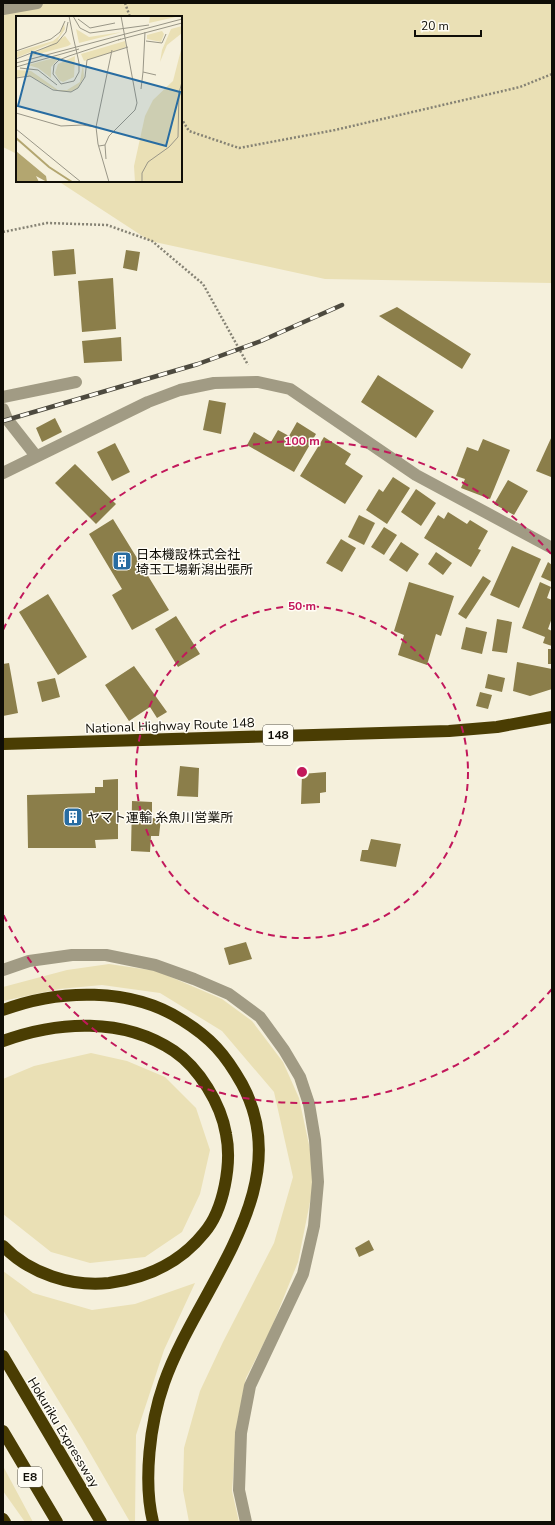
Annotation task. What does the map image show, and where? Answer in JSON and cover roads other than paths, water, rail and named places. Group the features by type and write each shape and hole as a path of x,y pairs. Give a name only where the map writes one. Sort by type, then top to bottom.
{"highway":[{"name":"National Highway Route 148","path":"3,744 448,731 497,727 552,717"},
{"path":"3,1010 48,998 92,994 132,998 170,1012 205,1034 231,1063 249,1098 259,1134 257,1177 247,1215 228,1255 182,1340 164,1383 153,1427 149,1471 153,1522"},
{"path":"3,1041 24,1033 66,1025 104,1026 140,1034 174,1051 198,1074 216,1101 226,1134 227,1170 220,1204 206,1232 184,1255 157,1271 127,1281 96,1284 63,1280 32,1268 3,1246"},
{"name":"Hokuriku Expressway","path":"3,1356 101,1522"},
{"name":"E8","path":"3,1432 57,1522"}],"street":[{"path":"3,9 37,3"},
{"path":"3,397 76,382"},
{"path":"3,473 148,402 180,390 214,383 258,382 290,389 416,475 552,548"},
{"path":"3,409 7,419 36,456"},
{"path":"3,970 29,961 72,955 106,955 155,965 229,994 260,1017 284,1050 300,1076 309,1104 315,1140 318,1182 314,1226 303,1274 250,1386 241,1433 239,1490 246,1522"}],"railway":[{"path":"3,421 198,364 261,341 342,305"}],"place":[{"name":"日本機設株式会社 埼玉工場新潟出張所","path":"122,561"},
{"name":"ヤマト運輸 糸魚川営業所","path":"73,817"}]}
